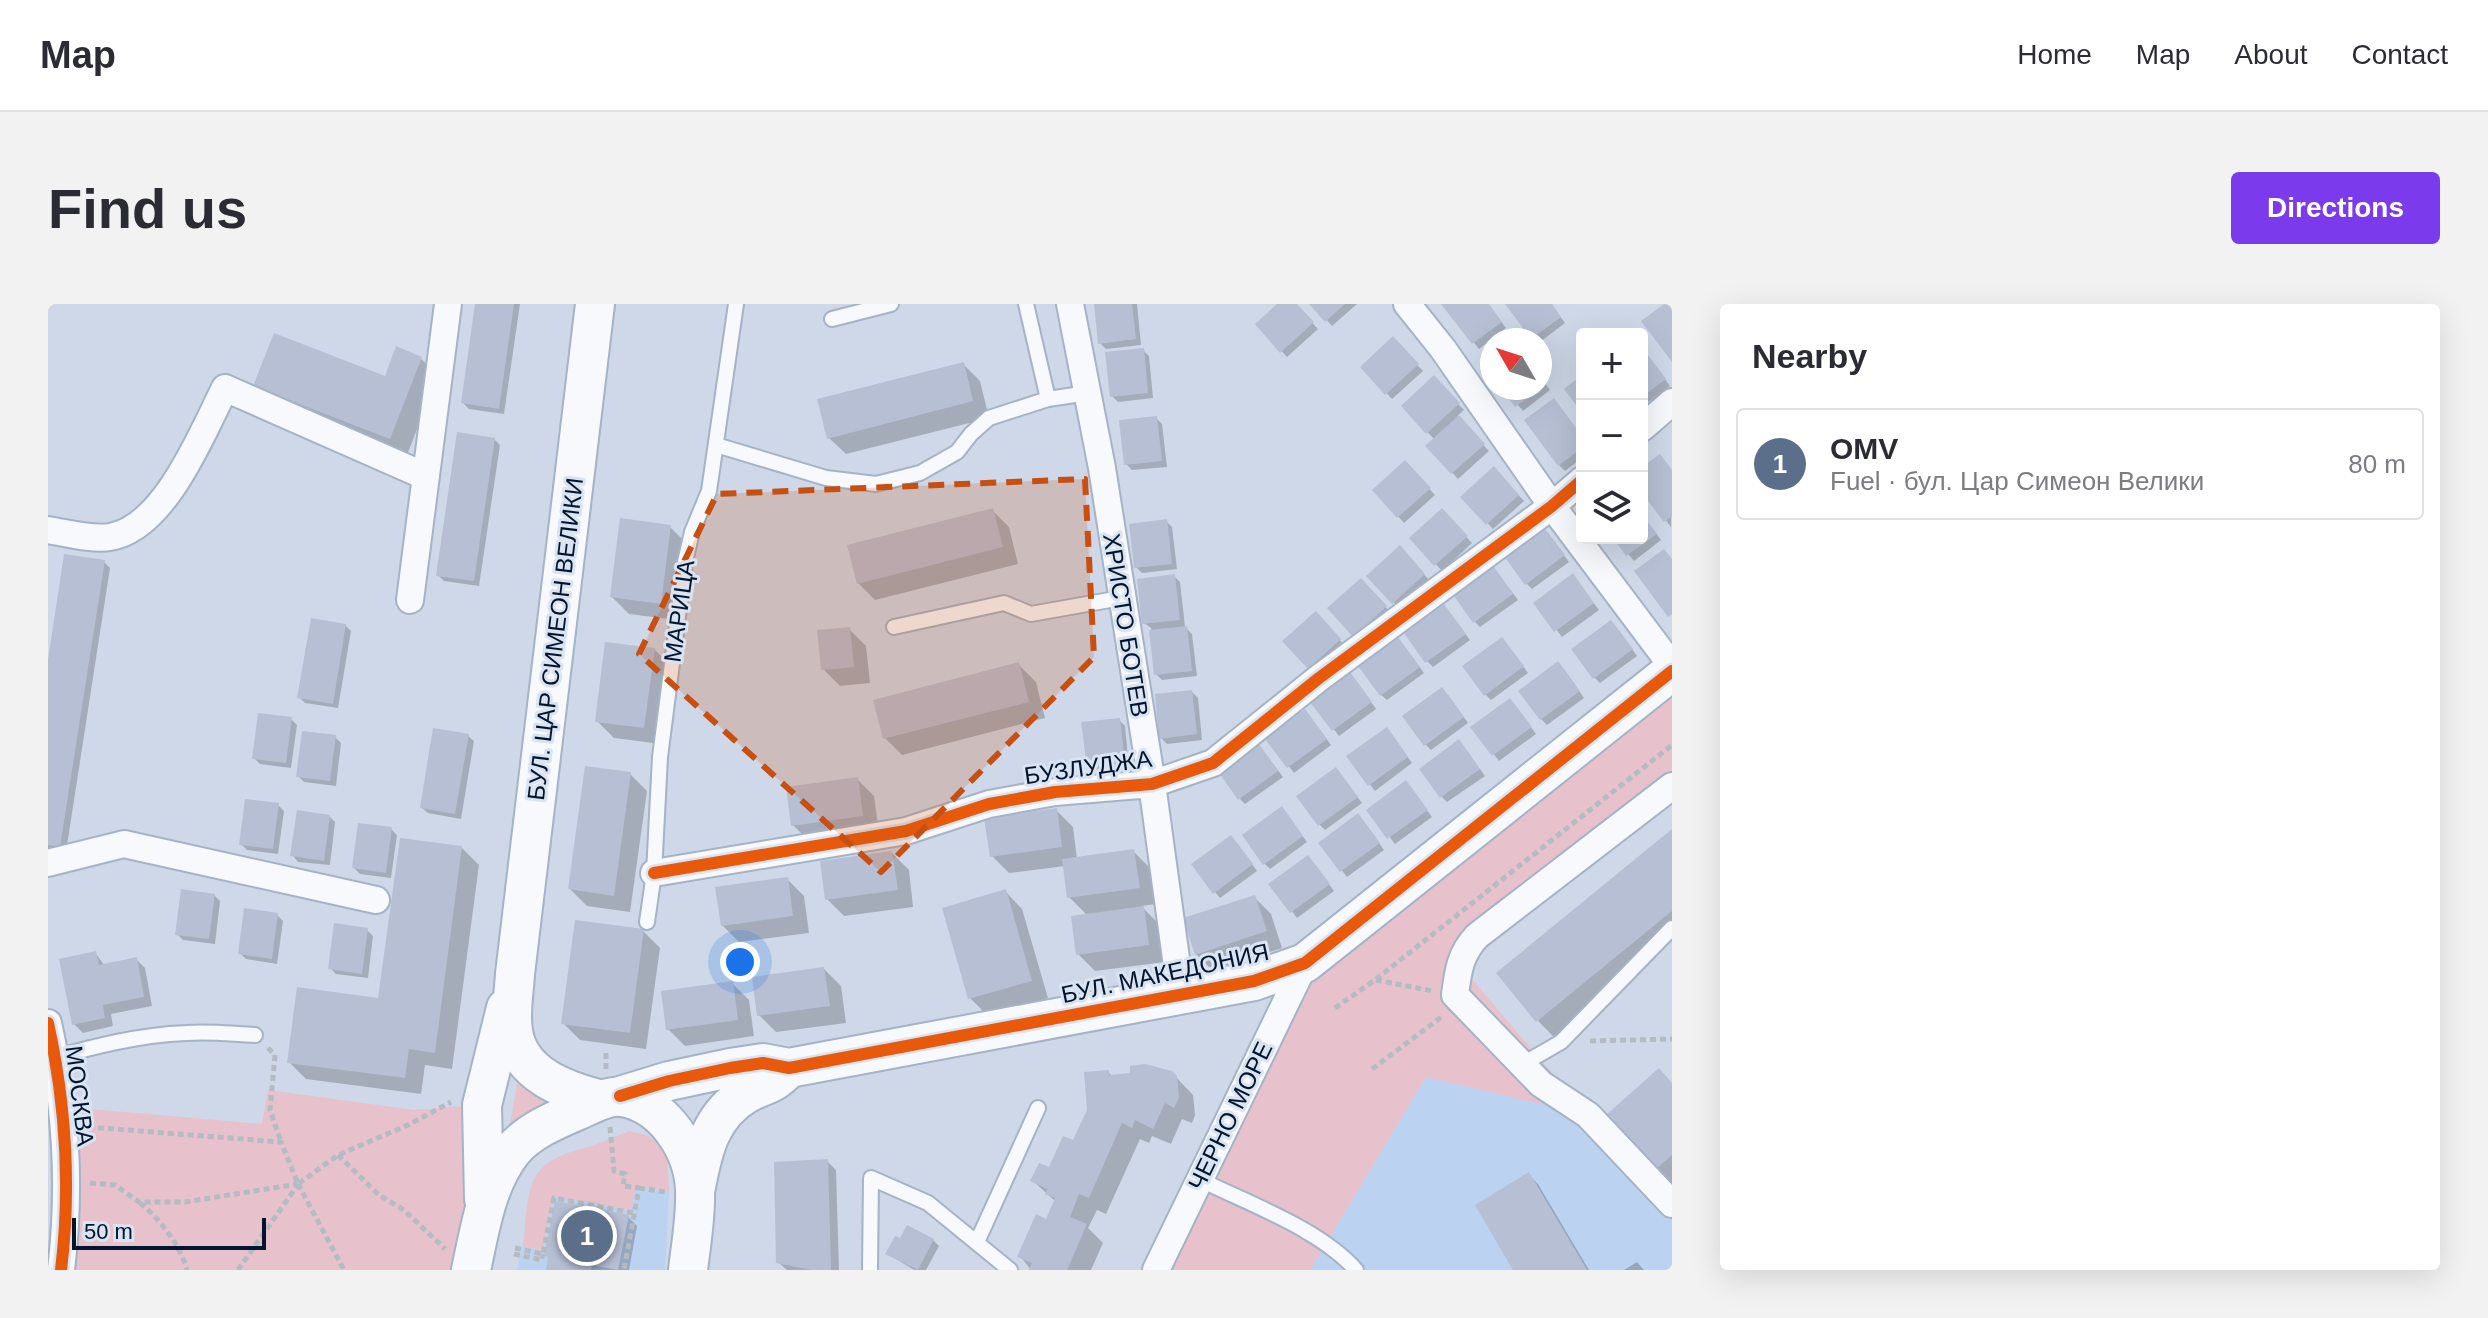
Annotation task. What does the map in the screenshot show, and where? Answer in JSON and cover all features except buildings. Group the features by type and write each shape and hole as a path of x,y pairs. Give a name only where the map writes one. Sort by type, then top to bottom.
{"street":[{"path":"410,600 448,304"},
{"name":"БУЛ. ЦАР СИМЕОН ВЕЛИКИ","path":"595,304 515,974 513,1032 520,1051 548,1081 571,1093 643,1105 671,1126 688,1158 695,1189"},
{"name":"ХРИСТО БОТЕВ","path":"1070,304 1088,393 1152,784 1181,995"},
{"path":"1407,304 1443,349 1552,506 1672,668"},
{"path":"48,530 108,538 131,531 151,515 184,467 225,388 425,476"},
{"path":"1648,423 1672,402"},
{"name":"БУЗЛУДЖА","path":"654,873 906,831 989,804 1055,792 1152,784 1213,763 1319,678 1576,485"},
{"name":"БУЛ. МАКЕДОНИЯ","path":"484,1207 514,1149 535,1132 610,1098 730,1068 763,1063 789,1068 1254,981 1305,963 1672,668"},
{"path":"1671,1200 1588,1115 1541,1084 1458,998 1459,964 1465,948 1477,936 1672,786"},
{"path":"48,863 124,844 376,900"},
{"name":"ЧЕРНО МОРЕ","path":"1156,1270 1305,963"},
{"name":"БУЛ. ЦАР СИМЕОН ВЕЛИКИ","path":"484,1207 482,1105 515,974"},
{"name":"МОСКВА","path":"48,1023 64,1124 66,1230 61,1270"},
{"name":"БУЛ. МАКЕДОНИЯ","path":"695,1189 703,1150 714,1123 733,1103 750,1092 774,1083 789,1068"},
{"path":"688,1270 695,1189"},
{"path":"458,1260 484,1207"}],"lane":[{"name":"МАРИЦА","path":"647,922 654,873 660,757 685,562 692,532 709,491 736,304"},
{"path":"832,319 891,304"},
{"path":"1026,304 1048,399"},
{"path":"716,445 826,478 876,484 920,473 957,452 989,418 1048,399 1088,393"},
{"path":"894,627 1004,603 1031,614 1121,598"},
{"path":"1523,1064 1561,1042 1672,928"},
{"path":"52,1058 103,1044 150,1036 188,1032 255,1035"},
{"path":"977,1242 1038,1108"},
{"path":"870,1270 871,1178 928,1203 1010,1270"},
{"path":"1199,1179 1324,1241 1356,1270"}],"path":[{"path":"1335,1008 1375,980 1672,745"},
{"path":"1375,980 1458,998"},
{"path":"1372,1069 1458,998"},
{"path":"255,1035 275,1055 270,1110 281,1142 298,1184 344,1270"},
{"path":"1561,1042 1672,1039"},
{"path":"238,1270 298,1184 338,1155 485,1087"},
{"path":"610,1098 614,1171 625,1174 623,1186 639,1188 624,1270"},
{"path":"64,1124 281,1142"},
{"path":"338,1155 379,1195 404,1210 458,1260"},
{"path":"67,1181 115,1185 139,1202 154,1214 168,1233 187,1270"},
{"path":"139,1202 185,1202 298,1184"},
{"path":"514,1251 543,1254 554,1198 634,1213"}],"highlighted area":[{"path":"1085,479 1094,657 881,872 639,654 717,494"}],"shaded area":[{"path":"1672,671 1672,786 1459,964 1588,1115 1426,1077 1310,1270 1156,1270 1305,963"},
{"path":"520,1069 553,1100 509,1129"},
{"path":"1426,1077 1588,1115 1672,1204 1672,1270 1310,1270"},
{"path":"268,1090 414,1110 482,1105 471,1270 61,1270 80,1108 262,1124"},
{"path":"630,1131 648,1136 667,1149 669,1191 636,1186 631,1210 553,1196 542,1250 523,1246 530,1191 543,1167 558,1157"},
{"path":"636,1186 669,1191 665,1270 517,1270 522,1246 541,1250 553,1196 630,1210"}],"cycle path":[{"path":"654,873 906,831 989,804 1055,792 1152,784 1213,763 1319,678 1576,485"},
{"path":"620,1096 669,1081 730,1068 763,1063 789,1068 1254,981 1305,963 1672,671"},
{"path":"48,1023 59,1085 65,1146 66,1208 61,1270"}],"place":[{"name":"OMV","path":"587,1236"}]}
